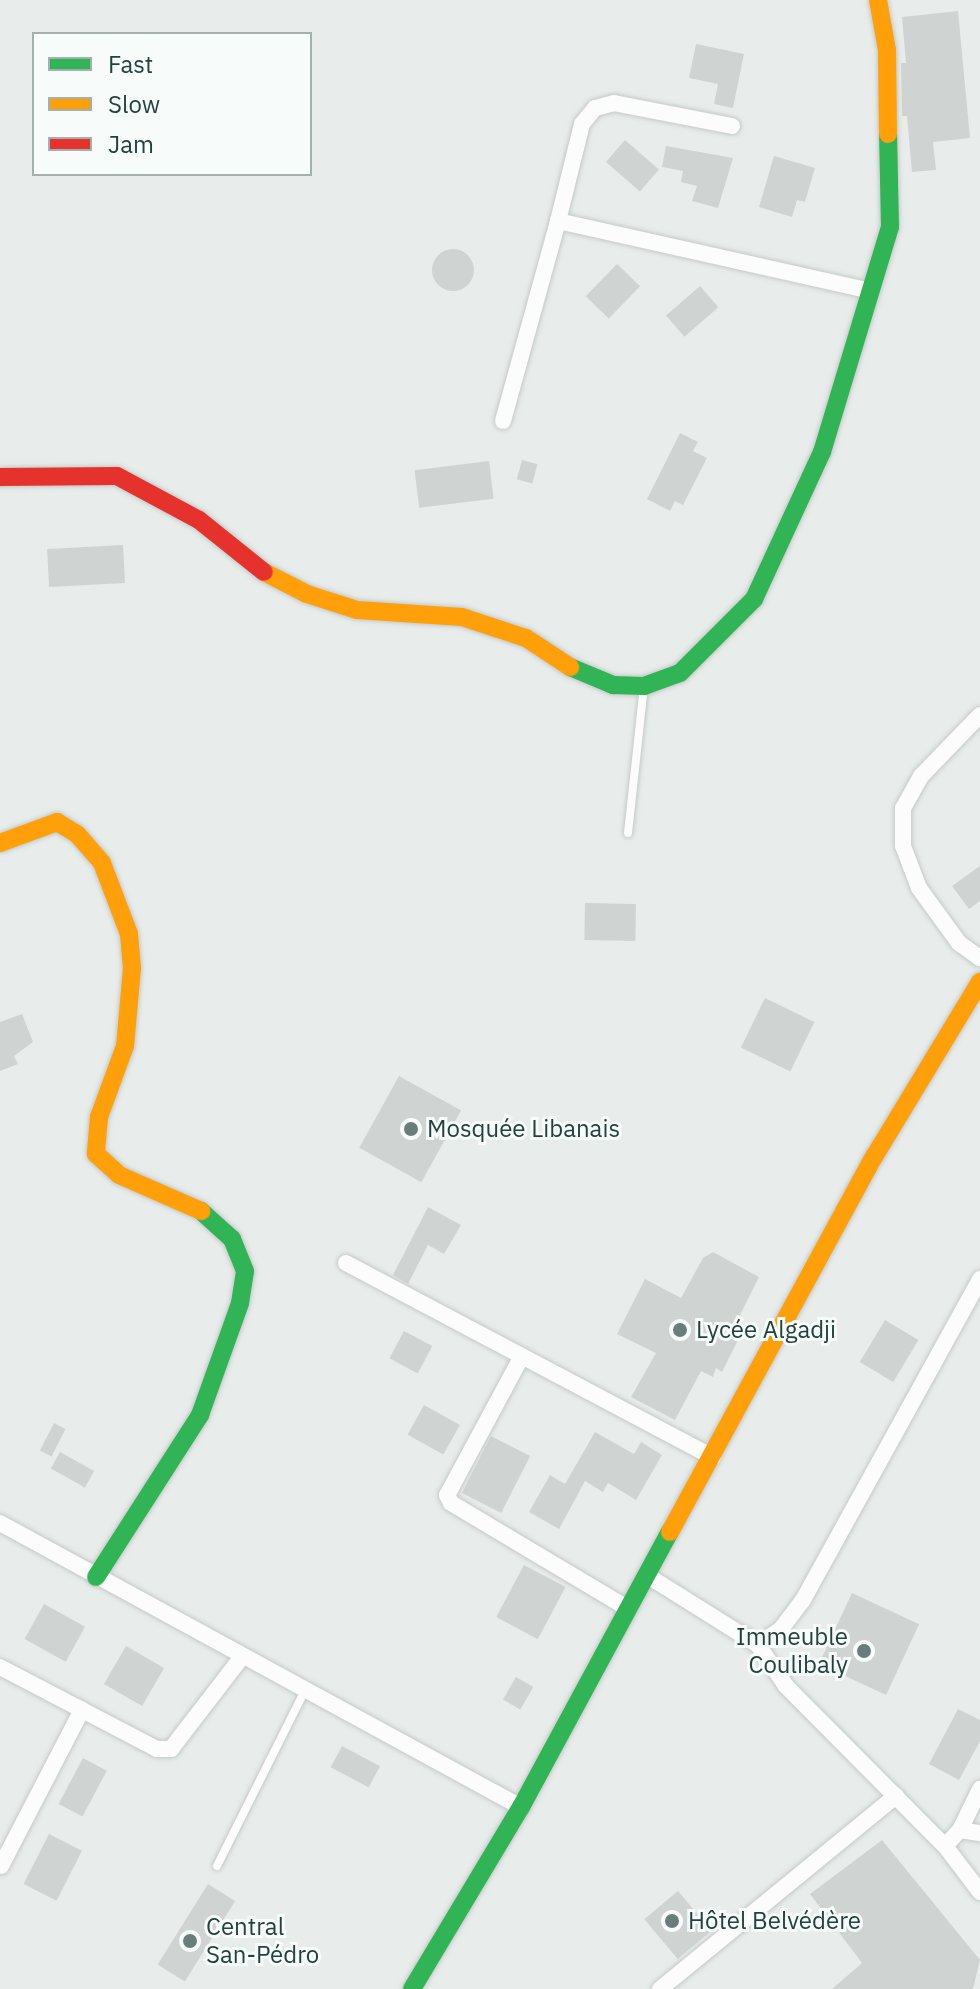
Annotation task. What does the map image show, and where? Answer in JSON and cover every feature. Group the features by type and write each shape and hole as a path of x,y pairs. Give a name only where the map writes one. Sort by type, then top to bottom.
{"street":[{"path":"0,477 117,476 199,520 268,575 307,594 357,610 462,617 526,638 572,668 613,685 644,686 680,673 754,599 822,452 890,227 887,50 878,0"},
{"path":"503,421 582,124 595,108 614,103 732,126"},
{"path":"558,221 871,291"},
{"path":"980,715 921,776 903,808 903,846 919,888 959,943 980,958"},
{"path":"0,843 57,822 77,834 102,863 129,934 132,968 125,1046 99,1117 96,1154 119,1175 204,1212 232,1239 245,1271 240,1303 200,1415 96,1577"},
{"path":"412,1989 521,1807 874,1157 980,982"},
{"path":"346,1263 713,1457"},
{"path":"758,1645 781,1629 803,1600 980,1279"},
{"path":"522,1356 447,1495 451,1503 629,1609"},
{"path":"0,1523 241,1658 521,1807"},
{"path":"648,1576 758,1645 786,1686 945,1846 980,1892"},
{"path":"0,1667 157,1749 171,1749 241,1658"},
{"path":"1,1866 82,1710"},
{"path":"945,1846 960,1830 980,1789"},
{"path":"660,1989 896,1796"},
{"path":"960,1830 980,1833"}],"lane":[{"path":"628,833 644,686"},
{"path":"217,1866 304,1692"}],"building":[{"path":"958,11 970,138 933,142 936,170 912,172 907,116 902,116 901,63 906,63 902,17"},
{"path":"696,44 744,54 733,108 714,104 718,84 689,78"},
{"path":"625,140 659,170 640,191 606,162"},
{"path":"666,146 733,158 718,208 692,201 697,186 681,182 683,171 662,167"},
{"path":"774,156 815,168 805,202 797,200 792,217 759,207"},
{"path":"453,249 468,255 474,270 468,285 453,291 438,285 432,270 438,255"},
{"path":"617,264 640,286 609,319 586,296"},
{"path":"700,286 718,307 684,337 666,316"},
{"path":"680,433 698,442 693,451 707,458 683,505 675,501 670,511 647,499"},
{"path":"522,460 537,464 532,483 517,479"},
{"path":"489,461 494,499 419,508 415,470"},
{"path":"123,545 125,583 49,587 47,549"},
{"path":"980,866 980,901 969,909 952,886"},
{"path":"585,903 636,904 635,941 584,940"},
{"path":"765,998 814,1022 790,1072 741,1047"},
{"path":"22,1014 33,1042 14,1056 18,1064 0,1071 0,1022"},
{"path":"399,1076 461,1110 421,1182 359,1148"},
{"path":"428,1207 461,1225 444,1254 428,1245 408,1284 393,1275"},
{"path":"713,1252 759,1277 734,1327 738,1340 722,1372 716,1368 713,1377 701,1371 675,1420 631,1397 656,1353 617,1334 645,1279 681,1298 703,1258"},
{"path":"885,1320 918,1340 893,1382 860,1362"},
{"path":"404,1331 432,1346 418,1373 389,1358"},
{"path":"424,1405 460,1425 443,1455 408,1435"},
{"path":"54,1423 66,1429 52,1457 40,1451"},
{"path":"595,1432 634,1454 641,1442 662,1455 636,1500 608,1483 603,1492 585,1481 559,1529 529,1512 550,1475 565,1484"},
{"path":"491,1436 530,1456 501,1513 462,1493"},
{"path":"60,1452 94,1471 85,1488 51,1469"},
{"path":"524,1565 565,1587 538,1639 496,1617"},
{"name":"Immeuble Coulibaly","path":"852,1593 919,1624 886,1695 819,1664"},
{"path":"44,1604 85,1627 66,1662 25,1639"},
{"path":"126,1646 164,1668 142,1706 104,1684"},
{"path":"516,1677 533,1687 520,1710 503,1700"},
{"path":"958,1709 980,1720 980,1741 959,1780 929,1764"},
{"path":"342,1746 380,1766 369,1787 331,1767"},
{"path":"83,1758 107,1771 82,1817 59,1804"},
{"path":"49,1834 82,1851 57,1901 24,1884"},
{"path":"882,1840 980,1960 973,1989 832,1989 862,1963 810,1894"},
{"path":"208,1884 235,1901 185,1982 158,1965"},
{"path":"678,1891 711,1931 678,1959 644,1919"}],"traffic: fast":[{"path":"570,667 613,685 644,686 680,673 754,599 822,452 890,227 888,134"},
{"path":"96,1577 200,1415 240,1303 245,1271 232,1239 201,1211"},
{"path":"412,1989 521,1807 670,1532"}],"traffic: slow":[{"path":"878,0 887,50 888,134"},
{"path":"264,572 307,594 357,610 462,617 526,638 570,667"},
{"path":"0,843 57,822 77,834 102,863 129,934 132,968 125,1046 99,1117 96,1154 119,1175 201,1211"},
{"path":"670,1532 874,1157 980,982"}],"traffic: jam":[{"path":"0,477 117,476 199,520 264,572"}],"place":[{"name":"Mosquée Libanais","path":"411,1129"},
{"name":"Lycée Algadji","path":"680,1330"},
{"name":"Immeuble Coulibaly","path":"864,1651"},
{"name":"Hôtel Belvédère","path":"672,1921"},
{"name":"Central San-Pédro","path":"190,1941"}]}
